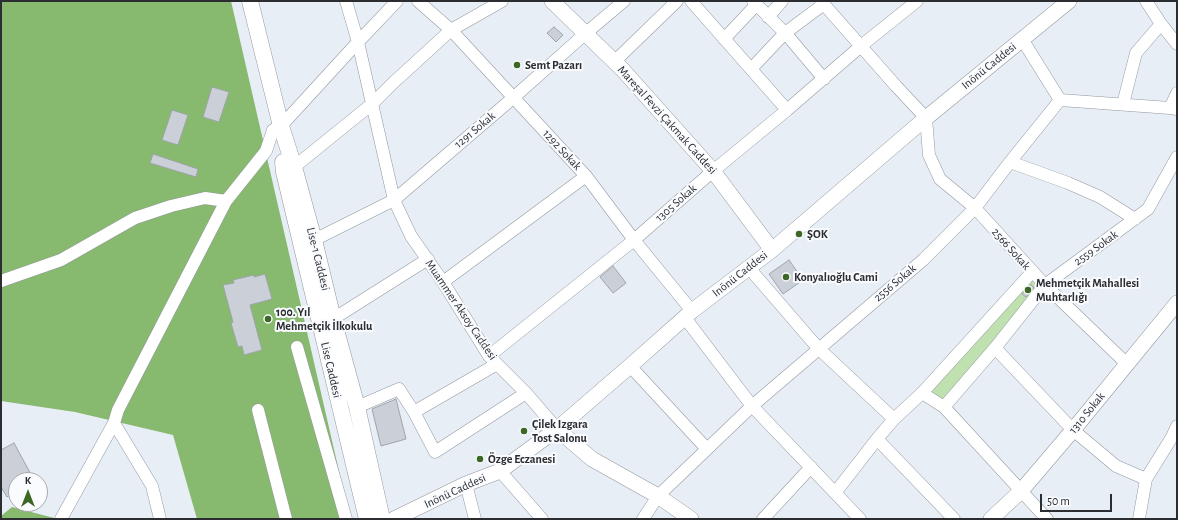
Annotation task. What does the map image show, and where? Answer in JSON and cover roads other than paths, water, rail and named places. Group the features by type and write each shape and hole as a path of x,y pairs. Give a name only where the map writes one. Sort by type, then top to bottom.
{"main road":[{"name":"Lise-1 Caddesi","path":"250,1 281,126 314,240 357,408 382,519"},
{"name":"Lise Caddesi","path":"281,126 284,172 367,519"}],"street":[{"name":"Muammer Aksoy Caddesi","path":"346,1 358,42 394,200 411,236 428,259 493,360 526,393 557,429 592,459 658,496 691,519"},
{"path":"61,519 114,423 118,410 226,201 266,151 273,130 281,126 397,1"},
{"name":"1292 Sokak","path":"418,1 451,30 586,176 688,314 752,406 811,467 856,518"},
{"path":"294,167 372,104 451,30 502,1"},
{"name":"Mareşal Fevzi Çakmak Caddesi","path":"552,1 615,61 713,171 772,250"},
{"name":"1291 Sokak","path":"314,240 394,200 624,1"},
{"path":"615,61 677,1"},
{"path":"768,17 782,1"},
{"name":"1305 Sokak","path":"414,412 493,360 713,171 824,79 861,46 917,1"},
{"name":"Inönü Caddesi","path":"394,519 466,484 500,470 557,429 688,314 772,250 926,118 1069,1"},
{"path":"1146,1 1161,24 1177,44"},
{"path":"751,69 785,33 822,2 926,118"},
{"path":"696,3 724,39 787,110"},
{"path":"724,39 754,3 785,33 824,79"},
{"path":"1123,104 1136,53 1161,24"},
{"path":"1022,39 1060,100 1174,108 1177,93"},
{"name":"2556 Sokak","path":"643,519 658,496 752,406 818,348 923,260 975,208 1060,100"},
{"name":"2566 Sokak","path":"926,118 929,155 940,179 975,208 1032,272 1127,364"},
{"name":"2559 Sokak","path":"944,407 995,348 1045,285 1148,209 1177,157"},
{"path":"1010,162 1068,183 1100,197 1135,220"},
{"path":"443,282 586,176"},
{"path":"1,281 61,260 135,218 171,206 205,198 226,201"},
{"path":"333,319 428,259"},
{"path":"749,268 818,348 894,419"},
{"path":"835,493 877,438 922,392 1032,272"},
{"name":"1310 Sokak","path":"991,519 1021,491 1177,303"},
{"path":"297,348 346,519"},
{"path":"995,348 1073,430 1116,466 1146,479"},
{"path":"630,366 707,449"},
{"path":"357,408 400,389 435,452 526,393"},
{"path":"922,392 944,407 1047,519"},
{"path":"258,410 286,519"},
{"path":"114,423 152,486 160,519"},
{"path":"1139,519 1146,479 1172,437 1177,426"},
{"path":"877,438 954,519"},
{"path":"763,519 811,467"},
{"path":"500,470 542,519"},
{"path":"466,484 475,519"}],"place":[{"name":"Semt Pazarı","path":"517,65"},
{"name":"ŞOK","path":"799,234"},
{"name":"Konyalıoğlu Cami","path":"786,277"},
{"name":"Mehmetçik Mahallesi Muhtarlığı","path":"1028,290"},
{"name":"100. Yıl Mehmetçik İlkokulu","path":"268,319"},
{"name":"Çilek Izgara Tost Salonu","path":"524,431"},
{"name":"Özge Eczanesi","path":"480,459"}]}
